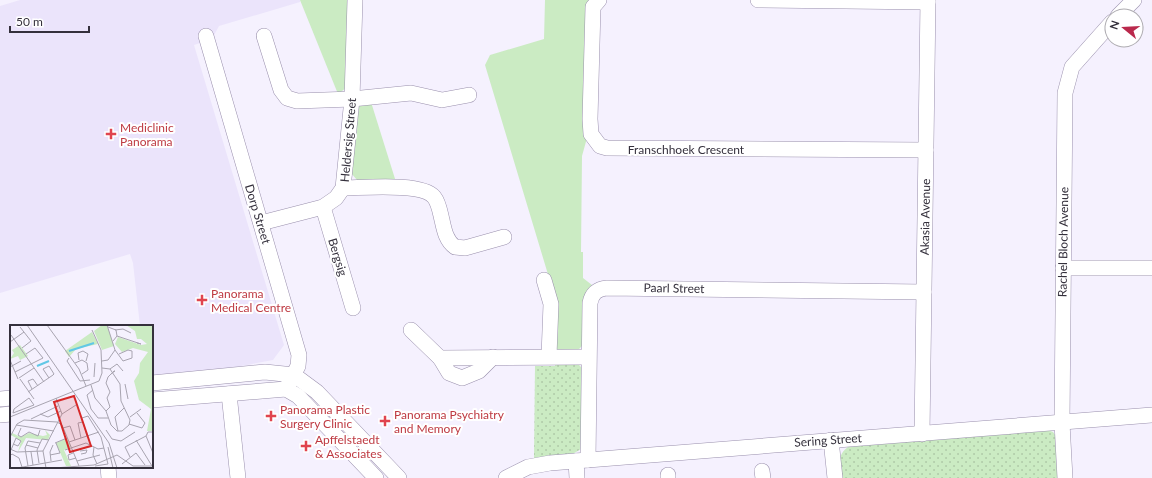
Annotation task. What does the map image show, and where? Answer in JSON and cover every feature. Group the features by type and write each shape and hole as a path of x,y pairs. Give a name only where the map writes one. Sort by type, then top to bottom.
{"street":[{"name":"Heldersig Street","path":"261,223 323,207 336,198 343,188 352,99 355,0"},
{"name":"Franschhoek Crescent","path":"599,0 593,7 591,134 600,146 607,148 926,150"},
{"path":"758,0 928,1"},
{"name":"Akasia Avenue","path":"922,434 928,1"},
{"name":"Rachel Bloch Avenue","path":"1065,478 1062,423 1064,103 1072,67 1079,57 1104,30"},
{"name":"Dorp Street","path":"206,36 300,355 298,366 286,389"},
{"path":"264,36 281,90 287,98 297,101 352,99 415,93 442,100 469,95"},
{"path":"343,188 404,188 428,192 438,203 448,239 455,247 465,248 504,237"},
{"name":"Bergsig","path":"323,207 353,308"},
{"path":"1063,268 1152,268"},
{"path":"544,280 551,304 549,356"},
{"name":"Paarl Street","path":"577,478 582,461 590,303 593,294 602,288 924,292"},
{"path":"411,330 440,358 449,373 462,378 479,371 493,357"},
{"path":"440,358 549,356 588,357"},
{"path":"153,383 265,372 294,375 317,392 399,478"},
{"path":"153,400 286,389 298,396 376,478"},
{"path":"229,394 238,478"},
{"path":"0,399 10,398"},
{"path":"0,416 10,414"},
{"name":"Sering Street","path":"506,478 535,465 1152,415"},
{"path":"831,440 835,478"},
{"path":"108,468 109,478"}],"shaded area":[{"name":"Mediclinic Panorama","path":"20,0 300,0 300,2 219,26 212,39 194,45 284,345 273,360 197,374 153,378 153,325 140,325 133,263 130,254 0,293 0,6"}],"green space":[{"path":"300,0 350,0 346,88 338,94"},
{"path":"545,0 591,0 587,138 582,156 581,252 583,252 583,278 592,285 585,294 582,346 577,351 555,351 556,301 485,65 490,55 544,39"},
{"path":"371,102 396,182 357,180 351,173 358,107"},
{"path":"555,362 578,364 582,368 581,449 571,455 534,458 535,366 555,366"},
{"path":"1048,430 1053,432 1056,436 1060,478 840,478 840,457 844,450 848,447"}],"place":[{"name":"Mediclinic Panorama","path":"111,134"},
{"name":"Panorama Medical Centre","path":"202,300"},
{"name":"Panorama Plastic Surgery Clinic","path":"271,416"},
{"name":"Panorama Psychiatry and Memory","path":"385,421"},
{"name":"Apffelstaedt & Associates","path":"306,446"}]}
